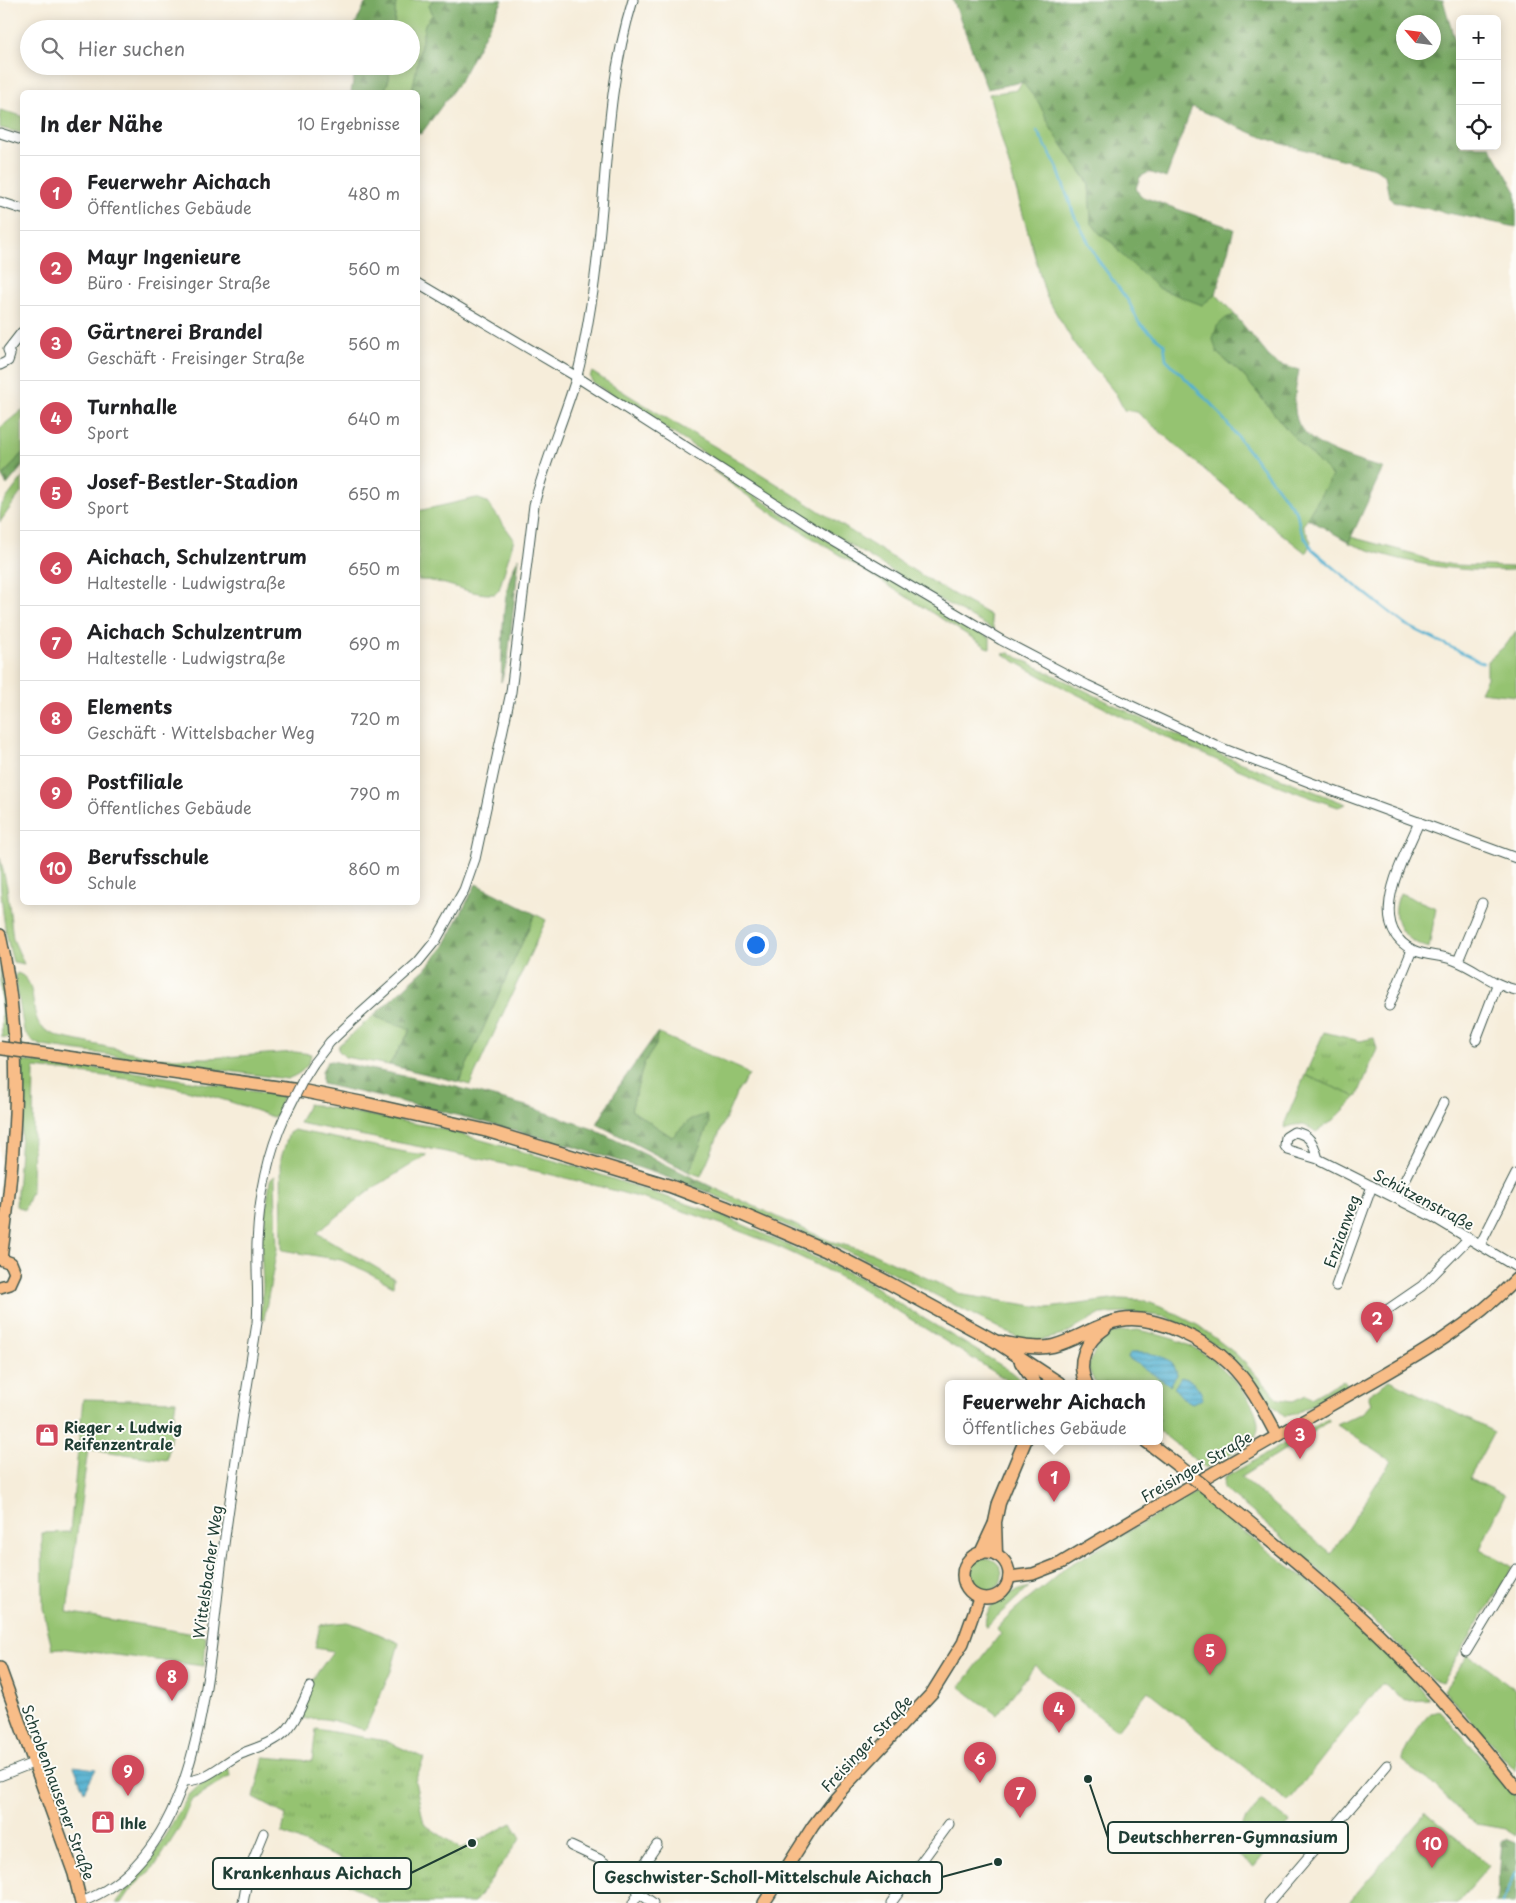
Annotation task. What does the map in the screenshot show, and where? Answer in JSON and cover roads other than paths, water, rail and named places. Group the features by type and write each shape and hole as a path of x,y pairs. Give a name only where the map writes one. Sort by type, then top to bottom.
{"highway":[{"path":"0,1048 303,1091 426,1116 550,1149 670,1186 725,1206 825,1250 995,1341 1054,1380"},
{"path":"995,1341 1030,1347 1054,1346 1113,1322 1141,1320 1166,1326 1195,1340 1222,1357 1250,1388 1278,1435"},
{"path":"1085,1380 1082,1362 1088,1344 1113,1322"},
{"path":"1015,1354 1033,1380"},
{"path":"981,1553 995,1522 1005,1484 1023,1445"},
{"path":"1151,1445 1284,1550 1338,1598 1424,1682 1516,1788"},
{"path":"995,1522 996,1554"}],"main road":[{"path":"0,935 16,1039 15,1116 1,1259 11,1263 15,1273 10,1284 0,1287 0,1293"},
{"name":"Freisinger Straße","path":"1009,1577 1033,1574 1060,1564 1393,1368 1464,1324 1494,1301 1516,1279"},
{"path":"981,1553 996,1554 1006,1564 1009,1577 1006,1587 1000,1594 988,1598 979,1598 966,1587 963,1574 968,1560 981,1553"},
{"name":"Freisinger Straße","path":"764,1903 813,1826 835,1797 932,1693 963,1643 979,1598"},
{"name":"Schrobenhausener Straße","path":"0,1668 4,1692 33,1763 74,1874 81,1902"}],"street":[{"name":"Wittelsbacher Weg","path":"81,1902 111,1889 133,1870 162,1829 185,1781 202,1704 257,1323 259,1294 257,1244 262,1199 274,1147 285,1116 302,1080 344,1029 418,962 436,940 464,890 479,841 511,692 534,505 541,477 576,377 585,342 600,236 610,110 623,36 633,0"},
{"path":"0,134 20,139"},
{"path":"0,202 20,208"},
{"path":"420,284 576,377 830,539 1001,640 1087,685 1224,749 1516,858"},
{"path":"0,365 8,362 10,355 4,350 20,334"},
{"path":"1419,822 1394,883 1388,909 1390,920 1398,937 1412,950 1458,961 1497,985 1516,990"},
{"path":"1458,961 1482,903"},
{"path":"1390,1006 1412,950"},
{"path":"1476,1040 1497,985"},
{"path":"1396,1198 1444,1102"},
{"name":"Schützenstraße","path":"1318,1159 1396,1198 1469,1238 1516,1267"},
{"path":"1480,1245 1516,1174"},
{"name":"Enzianweg","path":"1336,1286 1372,1186"},
{"path":"1387,1310 1422,1286 1469,1238"},
{"path":"1466,1652 1516,1569"},
{"path":"185,1781 198,1779 240,1755 278,1738 294,1720 310,1687"},
{"path":"0,1776 33,1763"},
{"path":"1269,1903 1387,1765"},
{"path":"892,1903 949,1824"},
{"path":"243,1903 249,1870 264,1833"},
{"path":"632,1882 657,1845"},
{"path":"571,1846 599,1859 632,1882 639,1893 653,1903"},
{"path":"633,1903 639,1893"}],"water":[{"path":"1130,1353 1160,1356 1171,1363 1177,1375 1170,1385 1128,1358"},
{"path":"1181,1377 1195,1385 1203,1399 1192,1403 1183,1398 1174,1388"},
{"path":"74,1766 96,1769 84,1791"}],"waterway":[{"path":"1037,131 1056,164 1074,215 1098,260 1129,302 1139,323 1164,344 1166,359 1216,409 1297,513 1300,529 1312,549 1406,625 1483,663"},
{"path":"1502,1903 1516,1873"}],"place":[{"name":"Mayr Ingenieure","path":"1377,1343"},
{"name":"Rieger + Ludwig Reifenzentrale","path":"47,1435"},
{"name":"Gärtnerei Brandel","path":"1300,1459"},
{"name":"Feuerwehr Aichach","path":"1054,1502"},
{"name":"Josef-Bestler-Stadion","path":"1210,1675"},
{"name":"Elements","path":"172,1701"},
{"name":"Turnhalle","path":"1059,1733"},
{"name":"Deutschherren-Gymnasium","path":"1088,1779"},
{"name":"Aichach, Schulzentrum","path":"980,1783"},
{"name":"Postfiliale","path":"128,1796"},
{"name":"Aichach Schulzentrum","path":"1020,1818"},
{"name":"Ihle","path":"103,1822"},
{"name":"Krankenhaus Aichach","path":"472,1843"},
{"name":"Geschwister-Scholl-Mittelschule Aichach","path":"998,1862"},
{"name":"Berufsschule","path":"1432,1868"}]}
